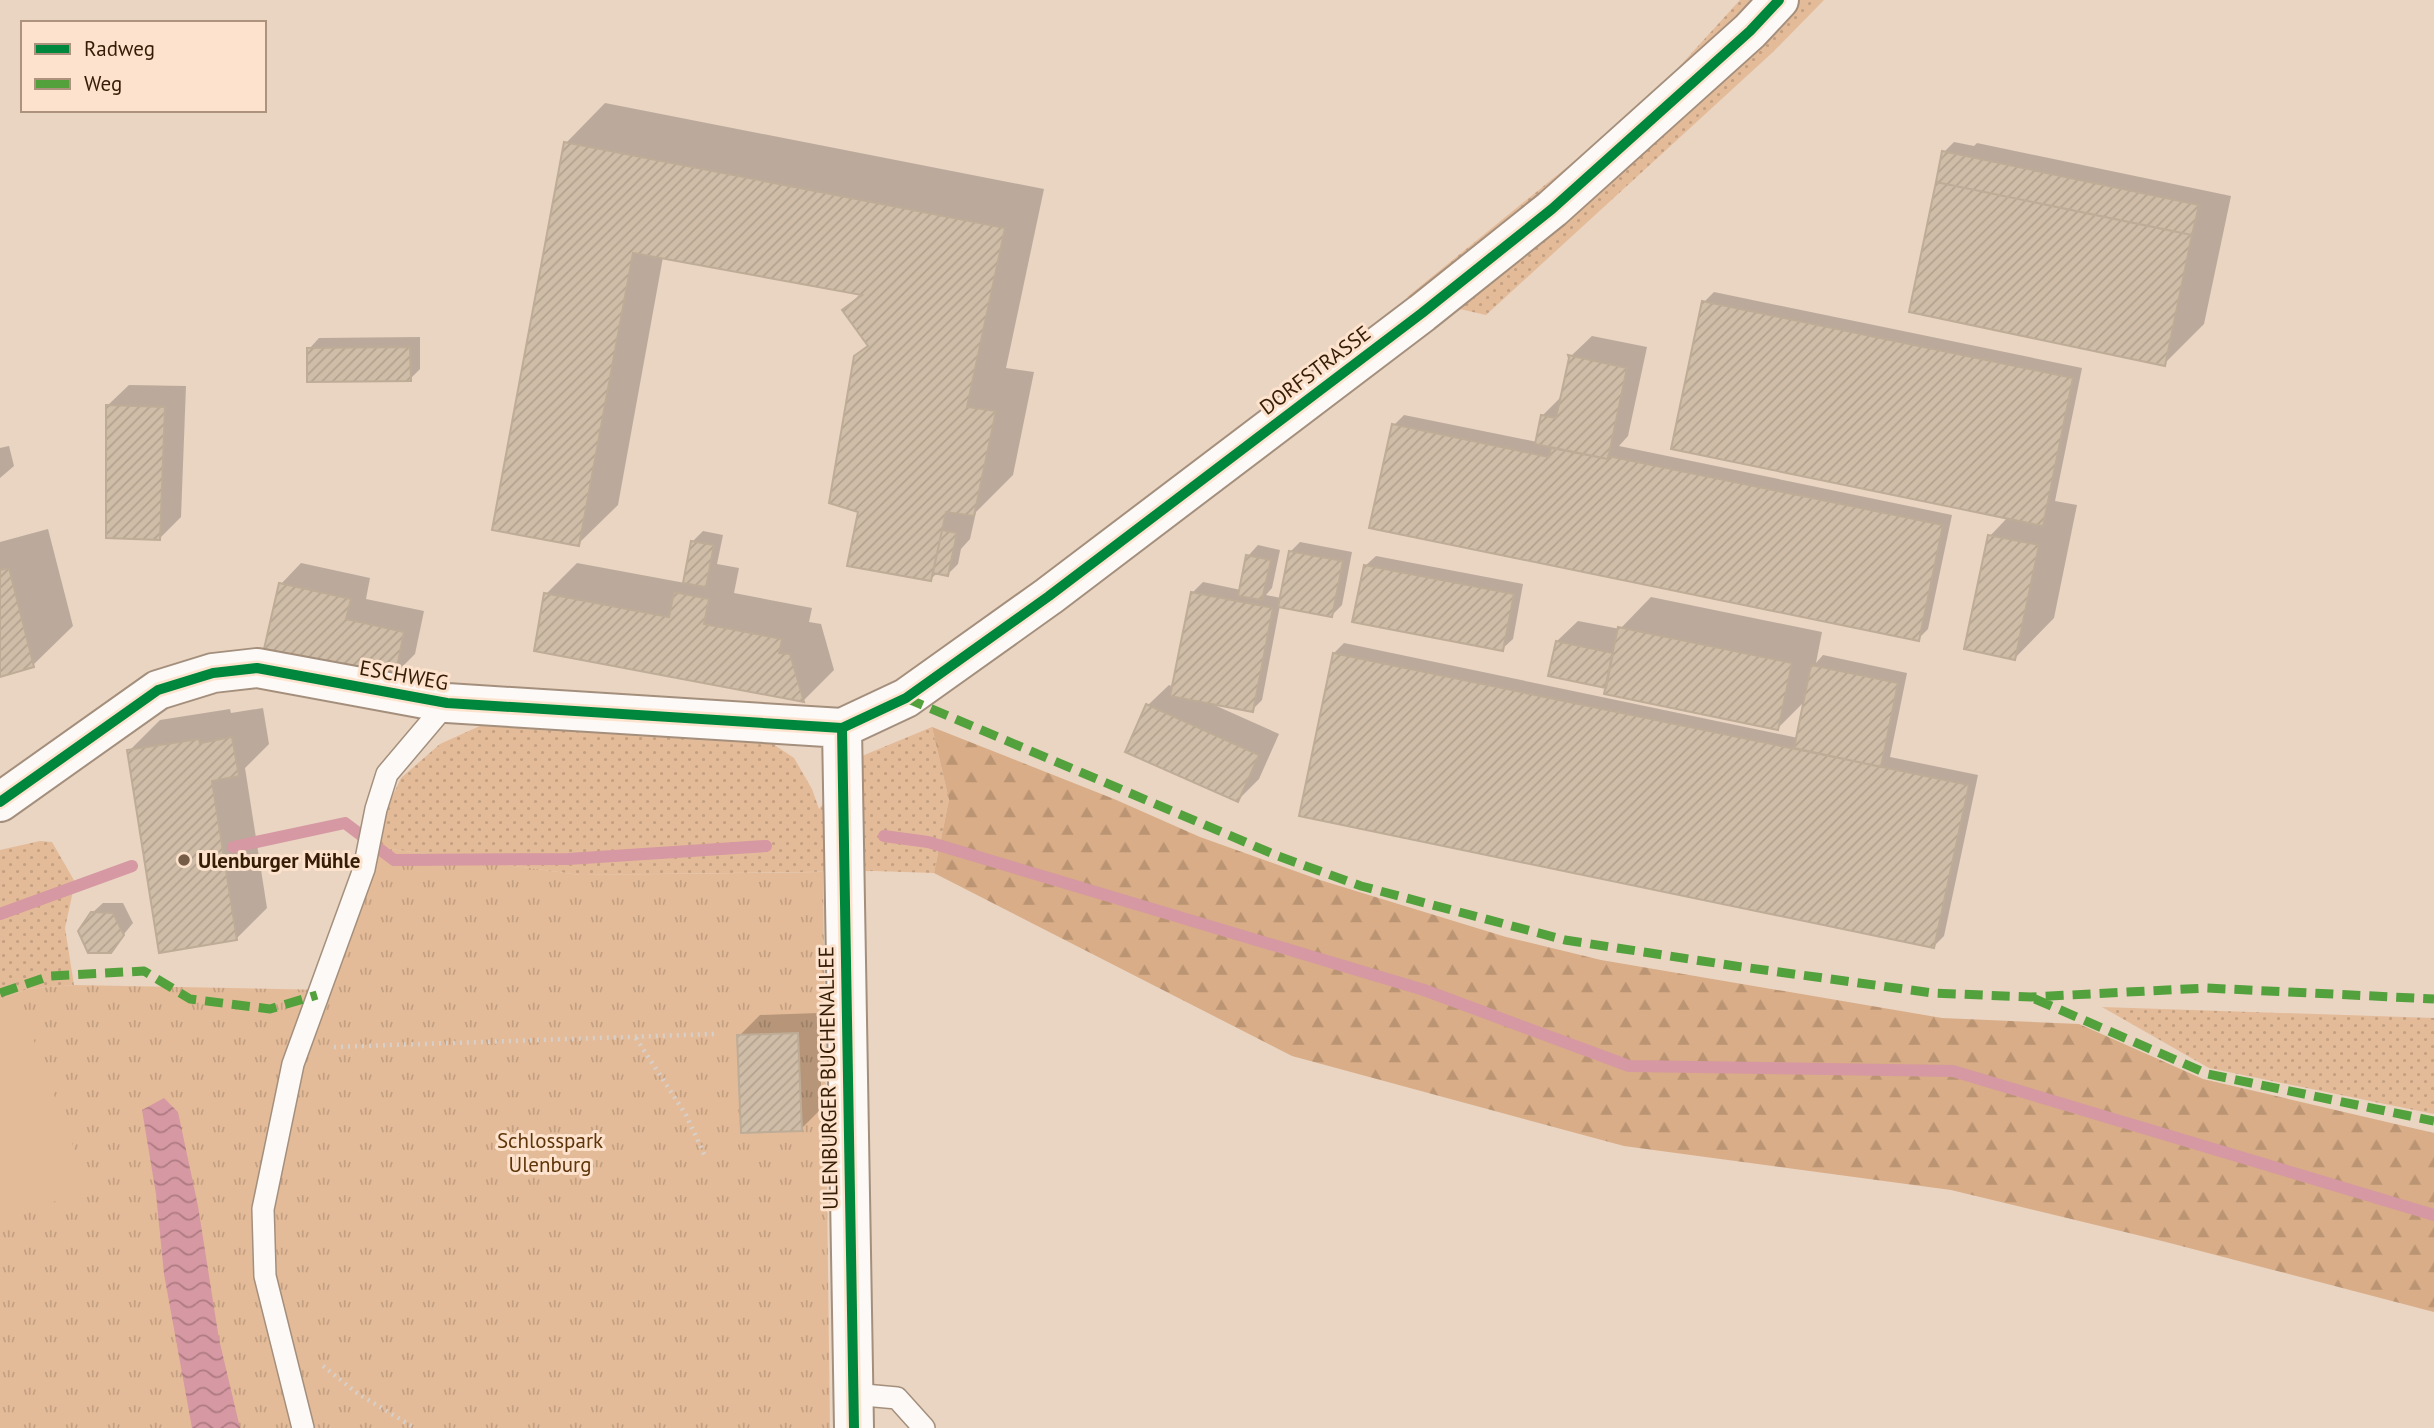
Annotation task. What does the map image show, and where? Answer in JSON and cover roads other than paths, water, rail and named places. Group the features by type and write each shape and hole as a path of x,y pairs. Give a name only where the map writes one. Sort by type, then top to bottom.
{"street":[{"name":"DORFSTRASSE","path":"842,728 906,698 1049,596 1422,313 1552,209 1750,31 1779,0"},
{"name":"ESCHWEG","path":"0,802 158,690 213,673 257,668 447,703 842,728"},
{"name":"ULENBURGER BUCHENALLEE","path":"842,728 853,1411"}],"lane":[{"path":"303,1428 265,1276 263,1209 298,1048 364,869 376,809 387,774 447,703"},
{"path":"853,1411 897,1398 924,1428"}],"water":[{"path":"164,1098 178,1112 198,1206 219,1339 240,1428 192,1428 164,1274 156,1194 142,1110"}],"waterway":[{"path":"233,847 345,823 394,860 568,859 766,846"},
{"path":"884,836 928,842 1424,990 1629,1066 1953,1071 2434,1215"},
{"path":"0,914 132,866"}],"place":[{"name":"Ulenburger Mühle","path":"184,860"}],"park label":[{"name":"Schlosspark Ulenburg","path":"550,1152"}]}
